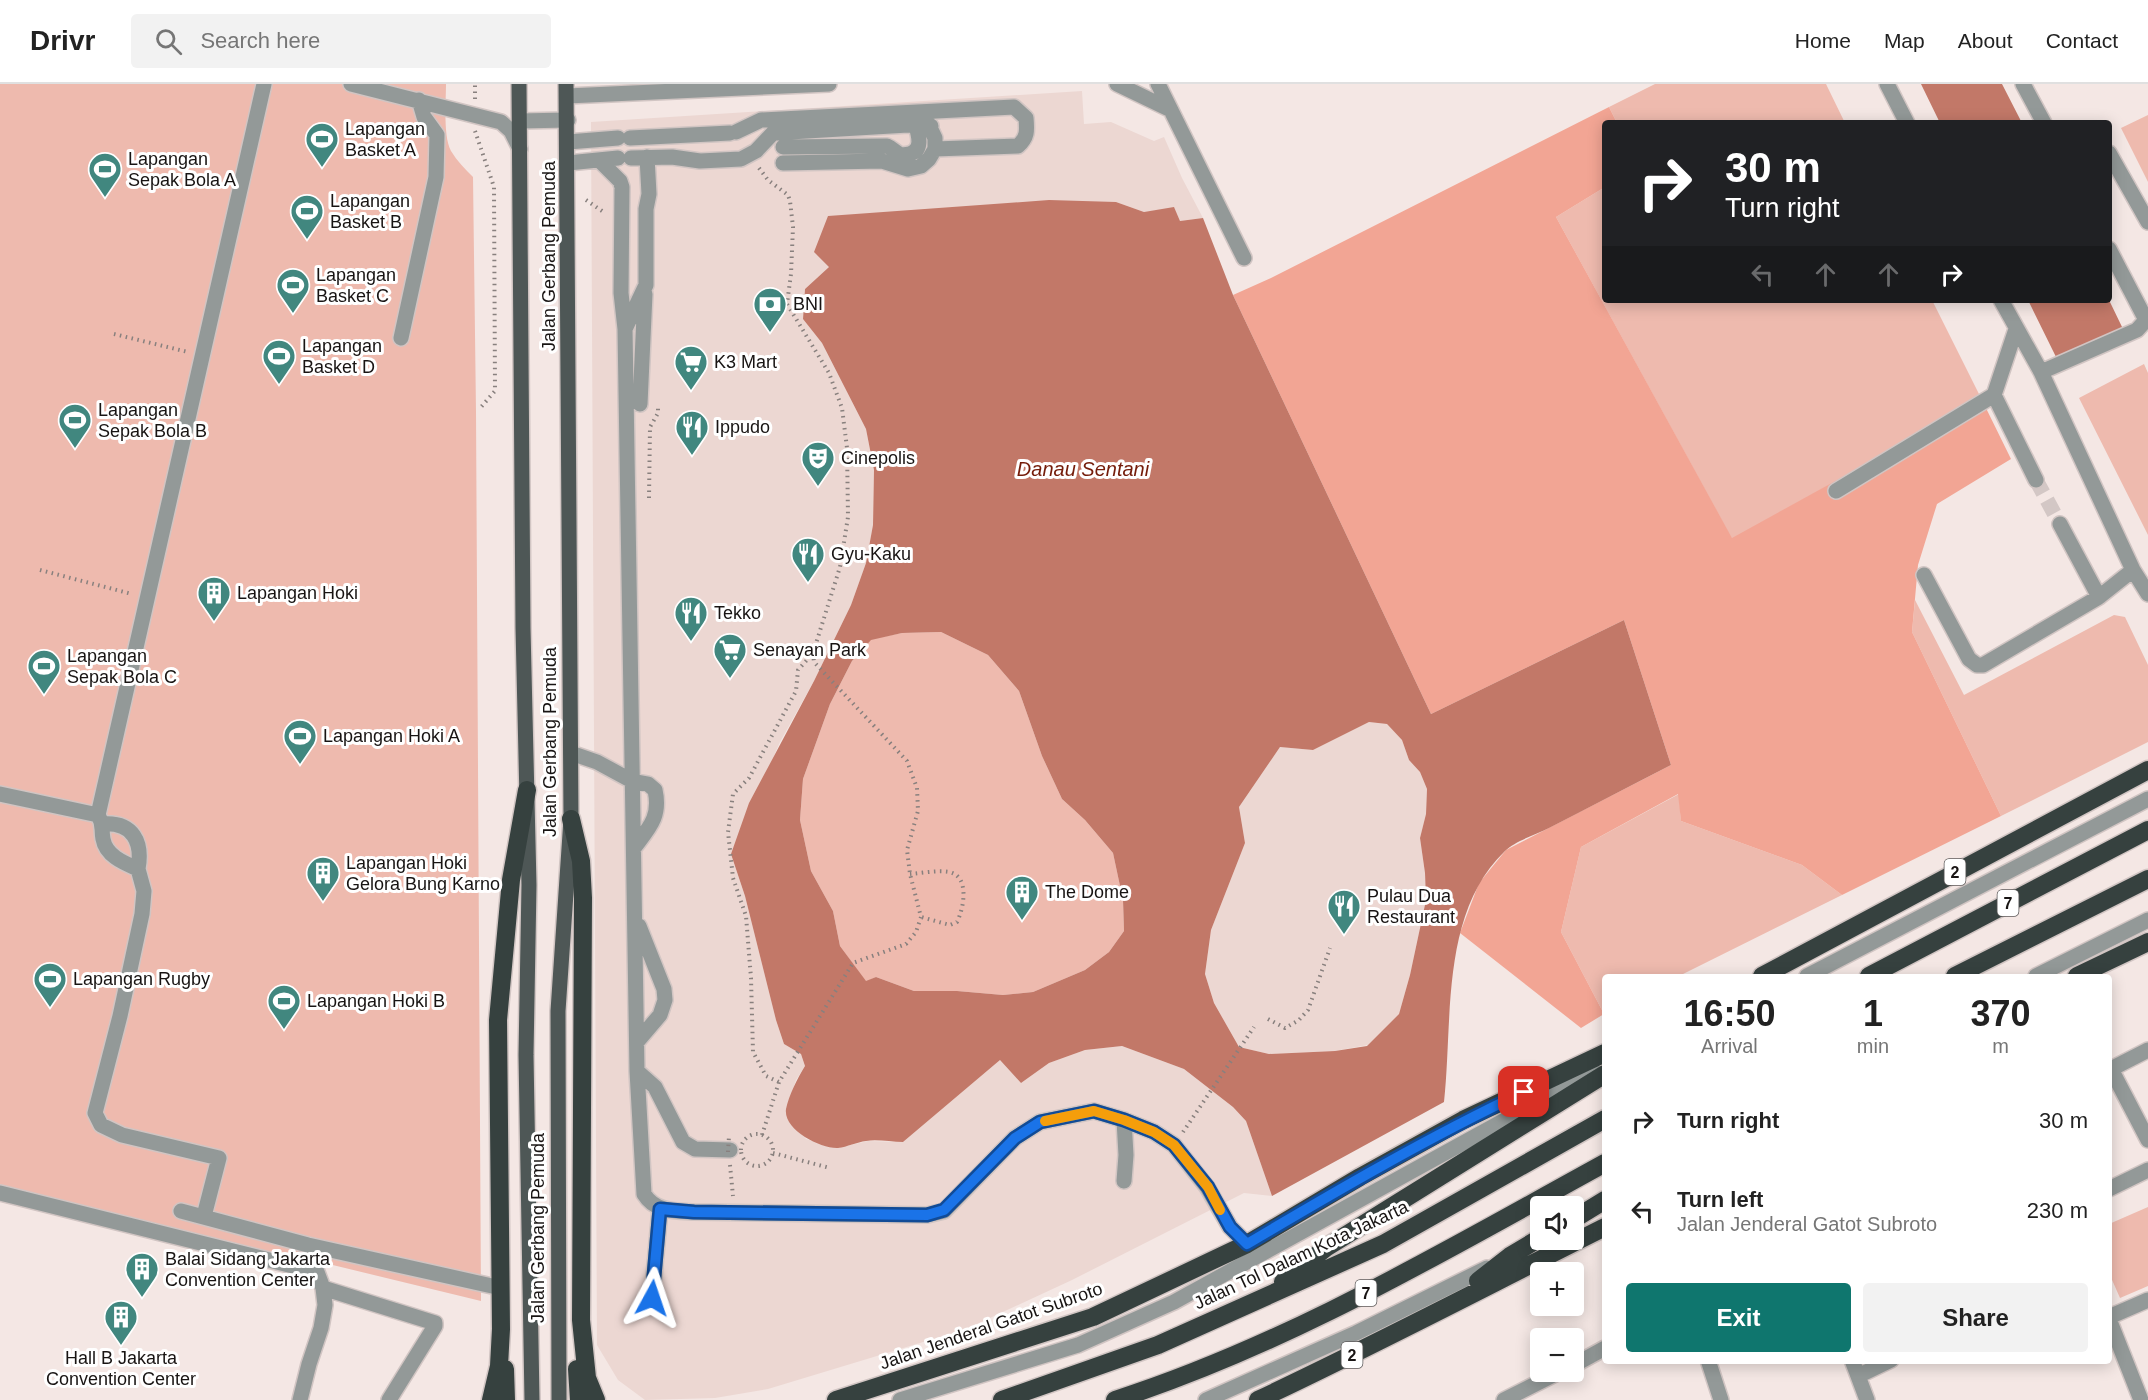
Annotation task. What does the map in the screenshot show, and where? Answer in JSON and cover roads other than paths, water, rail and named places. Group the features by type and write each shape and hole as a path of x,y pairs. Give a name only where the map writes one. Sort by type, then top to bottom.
{"highway":[{"name":"2","path":"1766,974 2148,770"},
{"path":"491,1400 499,1366 501,1329 498,1020 511,880 527,790"},
{"path":"571,819 581,861 584,898 582,1320 586,1378 596,1400"},
{"name":"7","path":"1873,974 2148,830"},
{"name":"7","path":"1959,974 2148,879"},
{"path":"2081,974 2148,942"},
{"name":"Jalan Jenderal Gatot Subroto","path":"836,1400 1093,1317 1247,1244 1360,1177 1463,1120 1602,1054"},
{"path":"1263,1299 1327,1247 1602,1076"},
{"name":"Jalan Tol Dalam Kota Jakarta","path":"1002,1400 1158,1345 1383,1244 1602,1121"},
{"name":"7","path":"1115,1400 1227,1357 1326,1314 1602,1165"},
{"path":"1584,1213 1602,1202"},
{"name":"2","path":"1258,1400 1364,1350 1444,1307 1602,1228"},
{"path":"1444,1307 1510,1256 1530,1244"},
{"path":"579,1400 576,1339 582,1320"},
{"path":"501,1329 505,1348 506,1400"}],"main road":[{"name":"Jalan Gerbang Pemuda","path":"519,84 523,628 530,885 526,1055 532,1400"},
{"name":"Jalan Gerbang Pemuda","path":"559,1400 558,1011 571,819 567,90"}],"street":[{"path":"138,869 120,862 106,848 100,819 264,84"},
{"path":"351,84 382,88 501,122 511,131 520,149"},
{"path":"567,90 829,84"},
{"path":"1117,84 1171,110"},
{"path":"1158,84 1244,258"},
{"path":"1887,84 1905,120"},
{"path":"2023,84 2042,120"},
{"path":"401,338 436,177 437,135 423,117 419,100"},
{"path":"568,163 632,157 672,157 708,161 741,159 749,156 773,133 923,121 1014,107 1026,118 1027,134 1018,146 935,148"},
{"path":"520,121 568,120"},
{"path":"568,142 733,133 761,120 923,121"},
{"path":"923,121 935,138 935,148 921,166 908,169 882,161 783,155 887,146 898,153 911,154 919,144 923,121"},
{"path":"632,157 649,194 646,209 646,285 640,404"},
{"path":"2112,158 2148,222"},
{"path":"598,160 620,181 622,187 621,293 625,329 637,1071 644,1194 660,1209 734,1213 927,1215 944,1210 1015,1138 1040,1122 1094,1111 1154,1132 1174,1145 1208,1187 1230,1227 1247,1244"},
{"path":"2041,372 2137,330 2147,319 2112,255"},
{"path":"625,329 646,285"},
{"path":"2003,303 2041,372 2133,570 2148,594"},
{"path":"1836,490 1994,395 2016,329"},
{"path":"1994,395 2036,480"},
{"path":"2060,524 2099,597"},
{"path":"1924,575 1969,659 1977,665 1988,663 2099,597 2133,570"},
{"path":"571,753 597,762 632,781 648,784 655,790 657,812 634,848"},
{"path":"0,794 122,824 129,829 140,848 138,869 144,891 142,914 120,1016 95,1113 101,1125 122,1135 219,1158 204,1216"},
{"path":"1811,974 2148,799"},
{"path":"635,915 664,989 665,1000 660,1016 637,1042"},
{"path":"2040,974 2148,920"},
{"path":"2112,1068 2148,1050"},
{"path":"900,1400 1078,1345 1173,1302 1602,1067"},
{"path":"637,1071 655,1087 683,1142 695,1149 730,1143"},
{"path":"2112,1073 2148,1140"},
{"path":"1124,1120 1126,1155 1124,1181"},
{"path":"2112,1188 2148,1170"},
{"path":"0,1193 317,1272 323,1288 325,1305 321,1328 300,1400"},
{"path":"652,1298 660,1209"},
{"path":"182,1211 308,1245 501,1288"},
{"path":"1584,1221 1602,1212"},
{"path":"305,1270 308,1245"},
{"path":"1206,1400 1356,1333 1530,1247"},
{"path":"323,1288 435,1323 389,1400"},
{"path":"2112,1317 2148,1300"},
{"path":"2112,1326 2141,1400"},
{"path":"1584,1360 1602,1350"},
{"path":"1709,1364 1721,1400"},
{"path":"1854,1364 1867,1400"},
{"path":"1858,1376 1883,1364"},
{"path":"1504,1400 1539,1382"}],"water":[{"path":"1921,84 2002,84 2020,120 1939,120"},
{"name":"Danau Sentani","path":"1049,200 1116,202 1144,212 1174,207 1180,221 1203,218 1233,295 1431,714 1624,620 1671,765 1514,844 1484,876 1469,905 1454,969 1444,1102 1272,1196 1246,1121 1233,1107 1184,1069 1122,1046 1085,1050 1049,1063 1021,1083 1000,1060 903,1142 870,1140 838,1148 831,1147 804,1137 790,1124 786,1109 805,1066 801,1054 784,1044 745,896 731,854 749,803 814,681 851,605 866,563 873,525 874,470 866,429 822,343 803,319 805,289 829,267 814,252 828,216","holes":["941,632 988,655 1019,691 1042,756 1062,799 1085,820 1113,853 1123,900 1124,931 1109,952 1085,970 1033,992 1003,995 957,991 914,991 876,977 866,981 840,946 833,911 811,871 800,820 803,779 830,704 852,661 871,640 902,633","1369,722 1387,724 1402,740 1409,760 1420,772 1427,789 1426,814 1420,838 1426,900 1399,1014 1367,1046 1335,1051 1269,1054 1239,1047 1214,1003 1205,974 1211,930 1245,843 1239,807 1280,747 1313,750"]},
{"path":"2029,303 2110,303 2123,329 2058,361"}],"tunnel":[{"path":"2036,480 2060,524"}],"place":[{"name":"Lapangan Basket A","path":"322,168"},
{"name":"Lapangan Sepak Bola A","path":"105,198"},
{"name":"Lapangan Basket B","path":"307,240"},
{"name":"Lapangan Basket C","path":"293,314"},
{"name":"BNI","path":"770,333"},
{"name":"Lapangan Basket D","path":"279,385"},
{"name":"K3 Mart","path":"691,391"},
{"name":"Lapangan Sepak Bola B","path":"75,449"},
{"name":"Ippudo","path":"692,456"},
{"name":"Cinepolis","path":"818,487"},
{"name":"Gyu-Kaku","path":"808,583"},
{"name":"Lapangan Hoki","path":"214,622"},
{"name":"Tekko","path":"691,642"},
{"name":"Senayan Park","path":"730,679"},
{"name":"Lapangan Sepak Bola C","path":"44,695"},
{"name":"Lapangan Hoki A","path":"300,765"},
{"name":"Lapangan Hoki Gelora Bung Karno","path":"323,902"},
{"name":"The Dome","path":"1022,921"},
{"name":"Pulau Dua Restaurant","path":"1344,935"},
{"name":"Lapangan Rugby","path":"50,1008"},
{"name":"Lapangan Hoki B","path":"284,1030"},
{"name":"Balai Sidang Jakarta Convention Center","path":"142,1298"},
{"name":"Hall B Jakarta Convention Center","path":"121,1346"}]}
